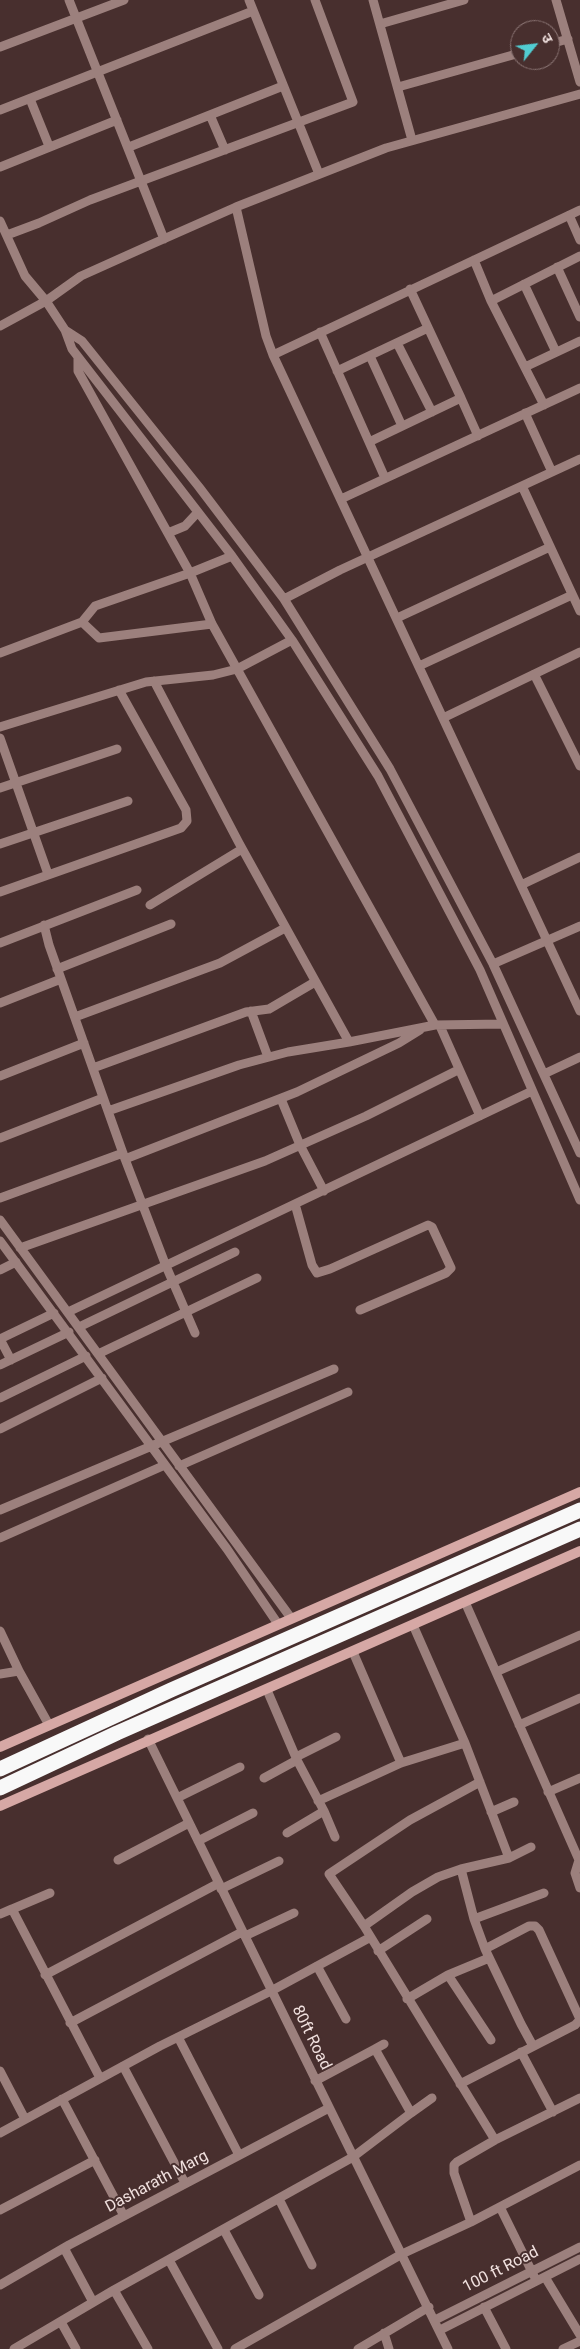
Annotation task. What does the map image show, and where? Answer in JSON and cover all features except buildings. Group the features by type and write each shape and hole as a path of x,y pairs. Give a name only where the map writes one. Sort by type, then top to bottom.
{"highway":[{"path":"0,1769 171,1690 580,1510"},
{"path":"0,1788 117,1734 580,1529"}],"street":[{"path":"69,0 164,239"},
{"path":"0,47 124,0"},
{"path":"249,0 319,174"},
{"path":"7,235 352,102 315,0"},
{"path":"373,0 412,140"},
{"path":"380,24 464,0"},
{"path":"556,0 580,82"},
{"path":"0,110 253,11"},
{"path":"560,41 568,39"},
{"path":"398,87 510,56"},
{"path":"128,147 283,86"},
{"path":"0,326 46,302 81,276 236,207 386,148 580,94"},
{"path":"30,99 49,146"},
{"path":"210,115 225,150"},
{"path":"0,167 117,120"},
{"path":"236,207 266,336 273,355 547,941 577,997 580,1011"},
{"path":"273,355 580,210"},
{"path":"569,215 580,240"},
{"path":"0,221 25,276 65,330 72,349 232,556 292,640 378,776 480,970 580,1200"},
{"path":"491,301 580,256"},
{"path":"474,260 491,301 544,405"},
{"path":"557,267 580,317"},
{"path":"524,284 556,352"},
{"path":"410,289 478,436"},
{"path":"337,371 428,328"},
{"path":"65,330 82,341 284,599 390,769 493,964 580,1152"},
{"path":"320,332 385,478"},
{"path":"525,367 580,341"},
{"path":"397,343 432,412"},
{"path":"370,356 402,426"},
{"path":"78,357 78,371 190,573 212,624 438,1026 480,1116"},
{"path":"340,499 580,388"},
{"path":"369,442 461,398"},
{"path":"526,413 552,472"},
{"path":"284,599 368,557 580,459"},
{"path":"522,486 580,611"},
{"path":"168,533 185,526 198,512"},
{"path":"397,618 550,547"},
{"path":"0,653 82,622 95,606 190,573 232,556"},
{"path":"419,666 572,595"},
{"path":"283,628 296,620"},
{"path":"82,622 99,638 212,624"},
{"path":"0,727 154,681 214,675 237,669 292,640"},
{"path":"443,718 580,652"},
{"path":"534,674 580,766"},
{"path":"154,681 242,849 349,1042"},
{"path":"0,892 181,828 187,822 186,810 182,802 119,690"},
{"path":"0,738 48,874"},
{"path":"0,788 117,749"},
{"path":"0,844 128,801"},
{"path":"150,905 242,849"},
{"path":"521,885 580,857"},
{"path":"0,943 137,890"},
{"path":"57,969 171,924"},
{"path":"44,925 57,969 124,1156 172,1282 195,1333"},
{"path":"493,964 580,926"},
{"path":"75,1017 220,963 285,928"},
{"path":"0,1003 61,979"},
{"path":"92,1068 251,1011 269,1009 315,982"},
{"path":"251,1011 268,1057"},
{"path":"108,1111 239,1065 268,1057 425,1027 503,1024"},
{"path":"0,1198 124,1156 281,1099 399,1043 425,1027"},
{"path":"0,1076 84,1043"},
{"path":"544,1074 580,1057"},
{"path":"20,1248 265,1161 366,1116 458,1070"},
{"path":"68,1312 532,1090"},
{"path":"0,1138 103,1098"},
{"path":"281,1099 300,1145 324,1191"},
{"path":"295,1204 312,1265 317,1273 428,1225 432,1227 451,1268 446,1273 360,1310"},
{"path":"0,1220 161,1443 291,1618"},
{"path":"0,1240 152,1446 278,1624"},
{"path":"79,1327 234,1252"},
{"path":"0,1270 16,1262"},
{"path":"98,1354 257,1278"},
{"path":"11,1360 0,1339 54,1313"},
{"path":"0,1365 69,1332"},
{"path":"0,1398 86,1356"},
{"path":"0,1510 334,1369"},
{"path":"0,1429 102,1378"},
{"path":"179,1466 348,1392"},
{"path":"0,1538 166,1466"},
{"path":"0,1746 580,1492"},
{"path":"0,1806 148,1739 267,1690 580,1551"},
{"path":"465,1602 579,1860 575,1873 580,1888"},
{"path":"413,1625 465,1743 509,1858"},
{"path":"0,1631 49,1726"},
{"path":"496,1672 580,1634"},
{"path":"353,1652 401,1763"},
{"path":"0,1674 19,1671"},
{"path":"267,1690 335,1837"},
{"path":"519,1725 580,1698"},
{"path":"264,1778 336,1737"},
{"name":"80ft Road","path":"148,1739 448,2349"},
{"path":"318,1801 401,1763 465,1743"},
{"path":"177,1798 240,1767"},
{"path":"548,1792 580,1778"},
{"path":"480,1782 410,1820 329,1874 364,1926 378,1952 494,2140"},
{"path":"491,1812 514,1802"},
{"path":"287,1833 324,1811"},
{"path":"198,1841 253,1813"},
{"path":"118,1860 189,1823"},
{"path":"364,1926 412,1892 438,1877 461,1869 509,1858 531,1847"},
{"path":"45,1975 220,1886 279,1861"},
{"path":"461,1869 474,1919 485,1949 520,2024 533,2046"},
{"path":"0,1914 50,1893"},
{"path":"474,1919 544,1893"},
{"path":"10,1910 12,1909 100,2078"},
{"path":"70,2023 244,1934 294,1913"},
{"path":"378,1952 427,1920"},
{"path":"460,2084 580,2020 539,1930 535,1926 529,1926 485,1949"},
{"path":"0,2133 100,2078 370,1938"},
{"path":"408,1999 448,1975 489,1958"},
{"path":"317,1966 346,2019"},
{"path":"448,1975 491,2040"},
{"path":"178,2037 239,2155"},
{"path":"315,2080 384,2044"},
{"path":"375,2049 411,2113"},
{"path":"521,2052 553,2112"},
{"path":"123,2066 185,2183"},
{"path":"0,2071 25,2119"},
{"path":"14,2349 114,2290 353,2157 432,2098"},
{"path":"471,2222 454,2173 454,2166 494,2140 580,2098"},
{"path":"62,2099 124,2216"},
{"name":"Dasharath Marg","path":"0,2285 64,2248 329,2108"},
{"path":"0,2210 94,2160"},
{"path":"235,2349 402,2254 471,2222 580,2165"},
{"path":"279,2199 312,2265"},
{"path":"500,2207 532,2271 541,2279 580,2335"},
{"path":"224,2230 258,2296"},
{"name":"100 ft Road","path":"435,2320 580,2247"},
{"path":"64,2248 93,2302"},
{"path":"440,2330 580,2259"},
{"path":"169,2260 218,2349"},
{"path":"114,2290 148,2349"},
{"path":"358,2349 429,2307"},
{"path":"484,2307 506,2349"},
{"path":"61,2322 76,2349"},
{"path":"384,2333 389,2349"},
{"path":"563,2349 576,2345"}]}
